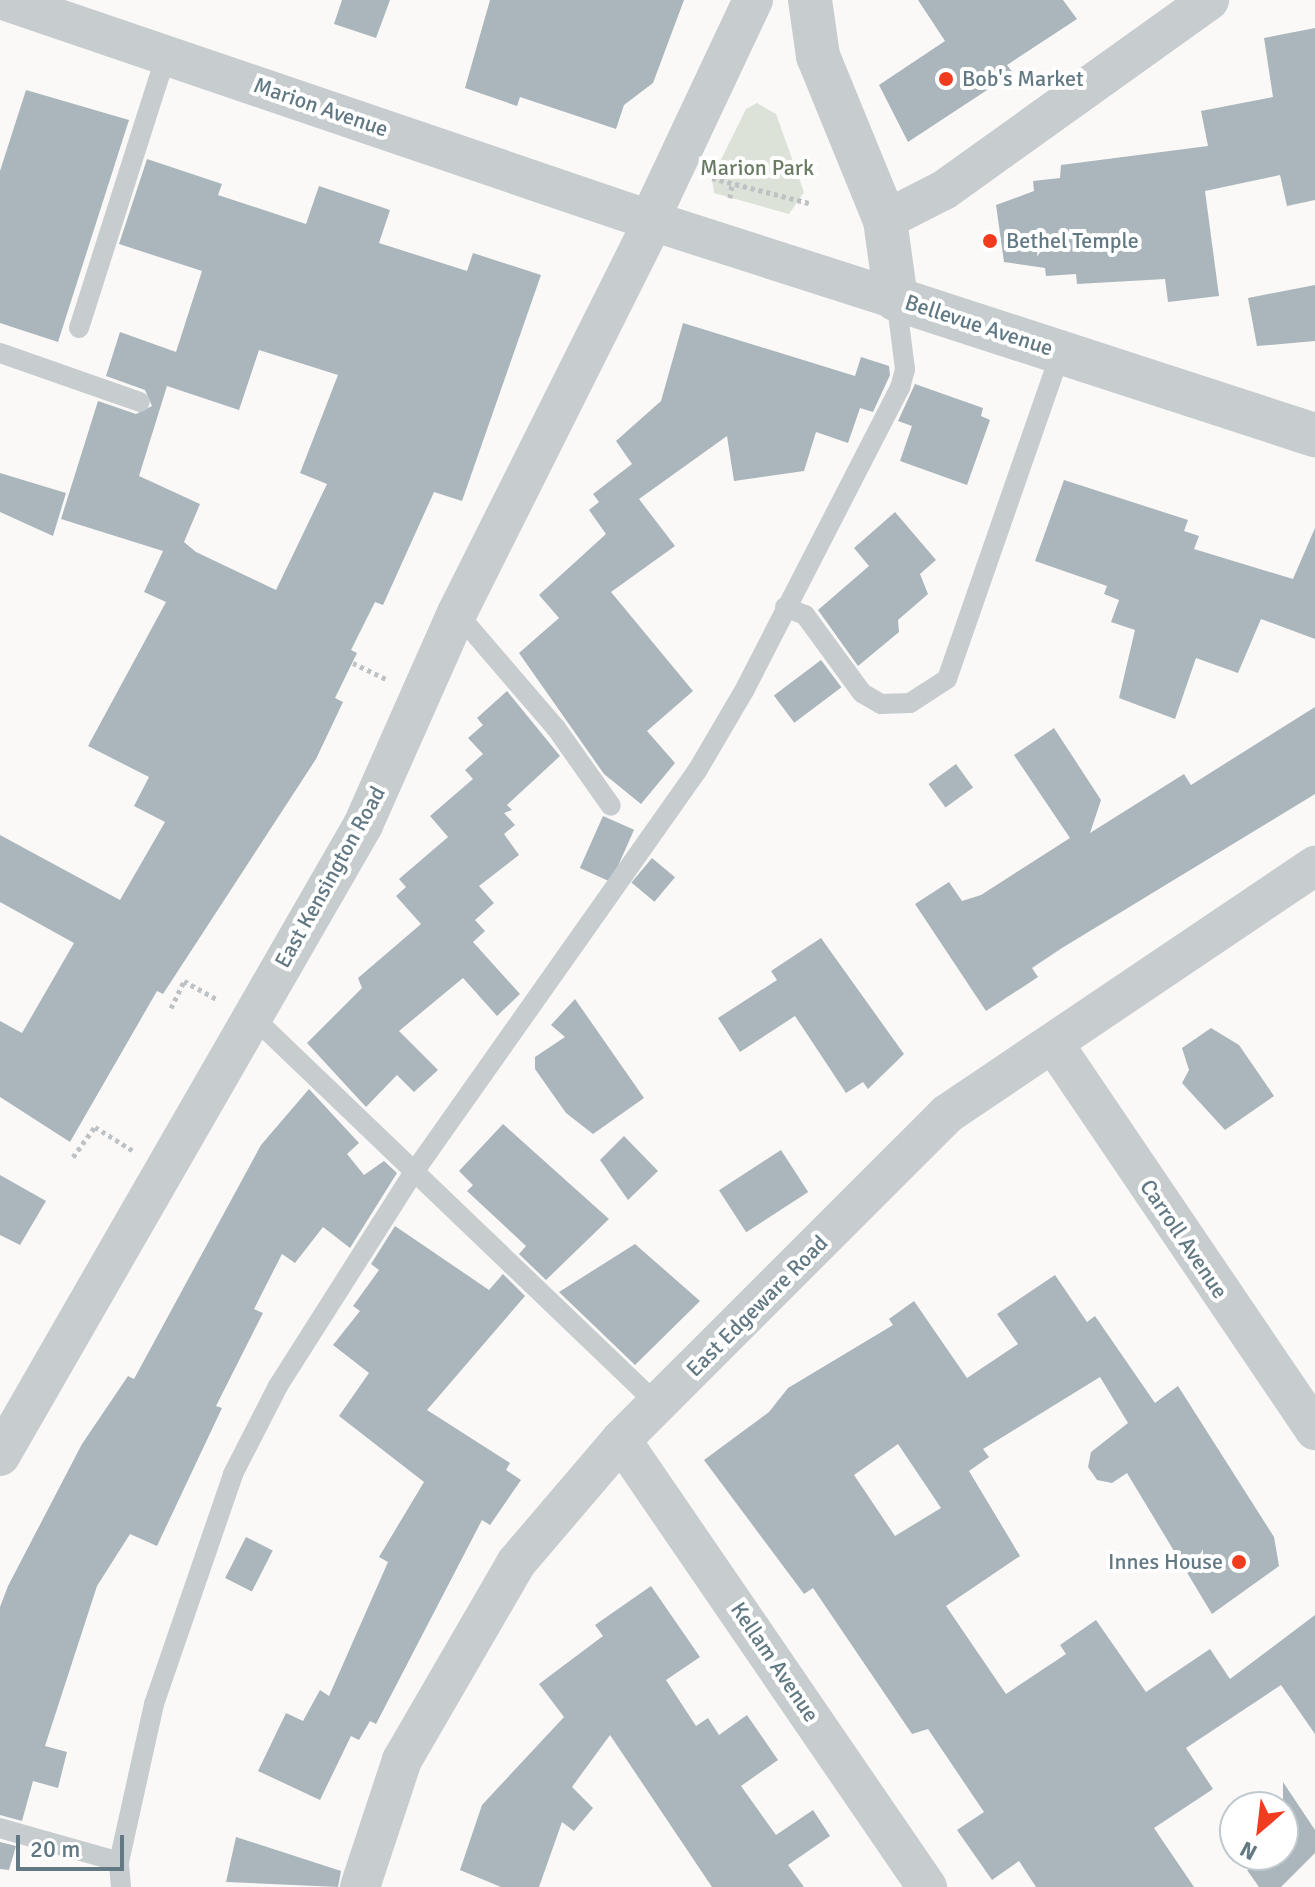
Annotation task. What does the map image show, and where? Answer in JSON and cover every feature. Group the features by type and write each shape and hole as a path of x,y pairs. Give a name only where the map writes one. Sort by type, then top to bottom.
{"street":[{"name":"Marion Avenue","path":"3,0 652,221 896,299"},
{"name":"East Kensington Road","path":"0,1456 235,1008 363,825 457,613 652,221 753,0"},
{"name":"Bellevue Avenue","path":"810,0 818,56 885,220 896,299 1315,435"},
{"path":"885,220 944,190 1209,0"},
{"name":"East Edgeware Road","path":"360,1887 402,1760 516,1563 621,1440 947,1114 1055,1046 1315,866"},
{"name":"Carroll Avenue","path":"1055,1046 1315,1430"},
{"name":"Kellam Avenue","path":"621,1440 927,1887"}],"lane":[{"path":"79,328 166,55"},
{"path":"121,1887 119,1862 154,1704 233,1474 278,1386 414,1172 697,771 900,388 905,369 896,299"},
{"path":"785,607 805,615 862,693 881,704 910,703 947,679 1061,352"},
{"path":"0,353 140,402"},
{"path":"457,613 556,728 611,806"},
{"path":"235,1008 414,1172 658,1405"},
{"path":"0,1828 119,1862"}],"path":[{"path":"712,178 809,203"},
{"path":"730,198 732,183"},
{"path":"353,663 389,681"},
{"path":"171,1008 184,981 235,1008"},
{"path":"73,1157 95,1127 133,1151"}],"green space":[{"name":"Marion Park","path":"757,103 776,114 804,192 789,214 714,193 712,178 746,109"}],"building":[{"path":"342,0 390,0 376,38 334,24"},
{"path":"490,0 684,0 653,83 624,105 616,129 520,97 517,106 465,88"},
{"name":"Bob's Market","path":"918,0 1063,0 1077,19 1007,65 1013,73 908,142 879,85 945,41"},
{"path":"1315,28 1315,200 1287,206 1280,175 1205,191 1219,296 1168,302 1165,279 1077,284 1076,274 1046,276 1045,268 1004,262 996,205 1034,191 1033,181 1060,178 1061,165 1208,146 1201,111 1273,97 1264,38"},
{"path":"26,90 129,120 58,342 0,323 0,171"},
{"path":"147,159 222,184 218,195 306,224 319,186 390,210 379,243 467,271 473,253 541,275 462,501 434,492 383,605 375,602 351,650 357,653 335,698 343,702 316,759 163,994 157,991 70,1142 0,1097 0,1021 22,1033 74,943 0,902 0,835 120,900 165,822 134,806 149,777 88,746 166,602 144,592 163,551 61,519 98,401 136,414 152,406 145,390 106,376 120,332 176,352 202,271 119,244","holes":["259,350 338,375 300,473 327,484 276,590 196,552 184,542 200,504 139,476 167,386 239,410"]},
{"path":"1315,285 1315,341 1257,346 1248,298"},
{"path":"683,323 855,376 861,357 889,366 890,375 873,412 860,408 848,443 816,432 804,471 734,481 727,436 639,499 675,546 611,592 693,691 647,731 675,763 641,804 604,774 519,653 559,618 539,595 606,534 589,510 599,502 593,494 632,464 616,441 661,401"},
{"path":"915,384 983,408 981,416 990,420 967,485 900,461 912,426 898,421"},
{"path":"0,473 66,493 53,536 0,512"},
{"path":"1064,480 1188,520 1184,531 1199,536 1194,549 1293,579 1315,528 1315,639 1261,619 1238,673 1196,658 1175,719 1119,698 1135,630 1111,622 1119,600 1104,594 1107,586 1035,561"},
{"path":"895,512 936,560 920,574 928,594 898,620 899,632 858,666 818,610 869,566 854,548"},
{"path":"821,660 841,687 794,723 774,696"},
{"path":"507,691 560,756 507,805 512,810 504,813 515,825 504,834 519,855 479,886 494,903 475,920 485,931 473,942 520,994 497,1016 463,978 399,1031 438,1070 414,1092 397,1075 366,1107 307,1043 362,988 358,978 421,924 396,896 406,887 399,879 448,837 430,816 473,779 465,770 483,754 468,738 483,725 477,718"},
{"path":"1315,707 1315,794 1062,948 1032,968 1038,977 986,1011 915,904 949,882 962,901 981,895 1070,838 1014,755 1054,728 1101,800 1090,833 1184,774 1191,785"},
{"path":"956,764 973,787 946,807 928,784"},
{"path":"603,816 634,830 611,882 580,868"},
{"path":"652,858 675,877 654,902 631,883"},
{"path":"821,938 904,1054 868,1089 863,1082 846,1093 795,1016 740,1052 718,1018 777,980 771,971"},
{"path":"575,999 644,1098 593,1134 566,1113 535,1069 535,1057 565,1037 551,1025"},
{"path":"1211,1028 1239,1045 1274,1096 1225,1130 1182,1083 1189,1070 1182,1048"},
{"path":"309,1089 359,1143 347,1154 364,1175 384,1161 397,1173 350,1248 323,1227 295,1263 282,1254 254,1309 263,1313 216,1406 222,1408 157,1546 130,1534 97,1586 45,1746 67,1752 58,1788 33,1781 22,1821 0,1815 0,1607 8,1586 82,1444 128,1376 134,1379 261,1145"},
{"path":"503,1124 609,1219 546,1280 519,1254 526,1246 467,1191 473,1185 459,1171"},
{"path":"624,1136 658,1171 628,1200 600,1160"},
{"path":"781,1150 808,1192 746,1232 719,1190"},
{"path":"0,1175 46,1201 20,1245 0,1235"},
{"path":"395,1226 489,1290 503,1274 525,1296 427,1410 510,1463 506,1470 521,1480 490,1525 482,1520 376,1724 370,1721 359,1740 351,1736 320,1800 258,1771 286,1713 303,1721 320,1690 329,1696 388,1562 379,1557 424,1482 339,1416 369,1373 333,1345 360,1311 353,1306 379,1270 371,1264"},
{"path":"635,1244 700,1301 635,1365 559,1292"},
{"path":"1055,1275 1087,1322 1095,1316 1155,1403 1178,1386 1274,1537 1279,1566 1212,1614 1127,1473 1112,1483 1097,1480 1088,1467 1091,1452 1128,1423 1100,1377 983,1449 989,1457 969,1471 1020,1556 946,1606 1006,1694 1066,1654 1060,1645 1096,1620 1146,1692 1210,1649 1230,1679 1315,1615 1315,1734 1281,1685 1186,1748 1213,1789 1154,1828 1194,1887 1036,1887 1019,1861 992,1880 957,1830 984,1812 928,1729 912,1734 813,1588 804,1594 704,1460 769,1412 788,1388 893,1325 889,1319 914,1301 967,1378 1018,1344 997,1314","holes":["898,1444 941,1508 895,1536 854,1475"]},
{"path":"246,1537 273,1551 252,1592 225,1578"},
{"path":"651,1586 700,1657 666,1680 696,1726 708,1718 719,1735 747,1715 778,1760 741,1786 776,1835 813,1810 830,1836 788,1865 804,1887 712,1887 610,1735 572,1787 593,1808 574,1831 562,1822 539,1887 501,1887 460,1870 482,1805 564,1717 539,1684 603,1636 595,1625"},
{"path":"1299,1806 1315,1830 1315,1853 1299,1869"},
{"path":"236,1837 341,1871 338,1887 226,1882"},
{"path":"0,1842 16,1846 9,1870 0,1869"},
{"path":"1248,1871 1297,1871 1281,1887 1259,1887"}],"place":[{"name":"Bob's Market","path":"946,79"},
{"name":"Bethel Temple","path":"990,241"},
{"name":"Innes House","path":"1239,1562"}]}
